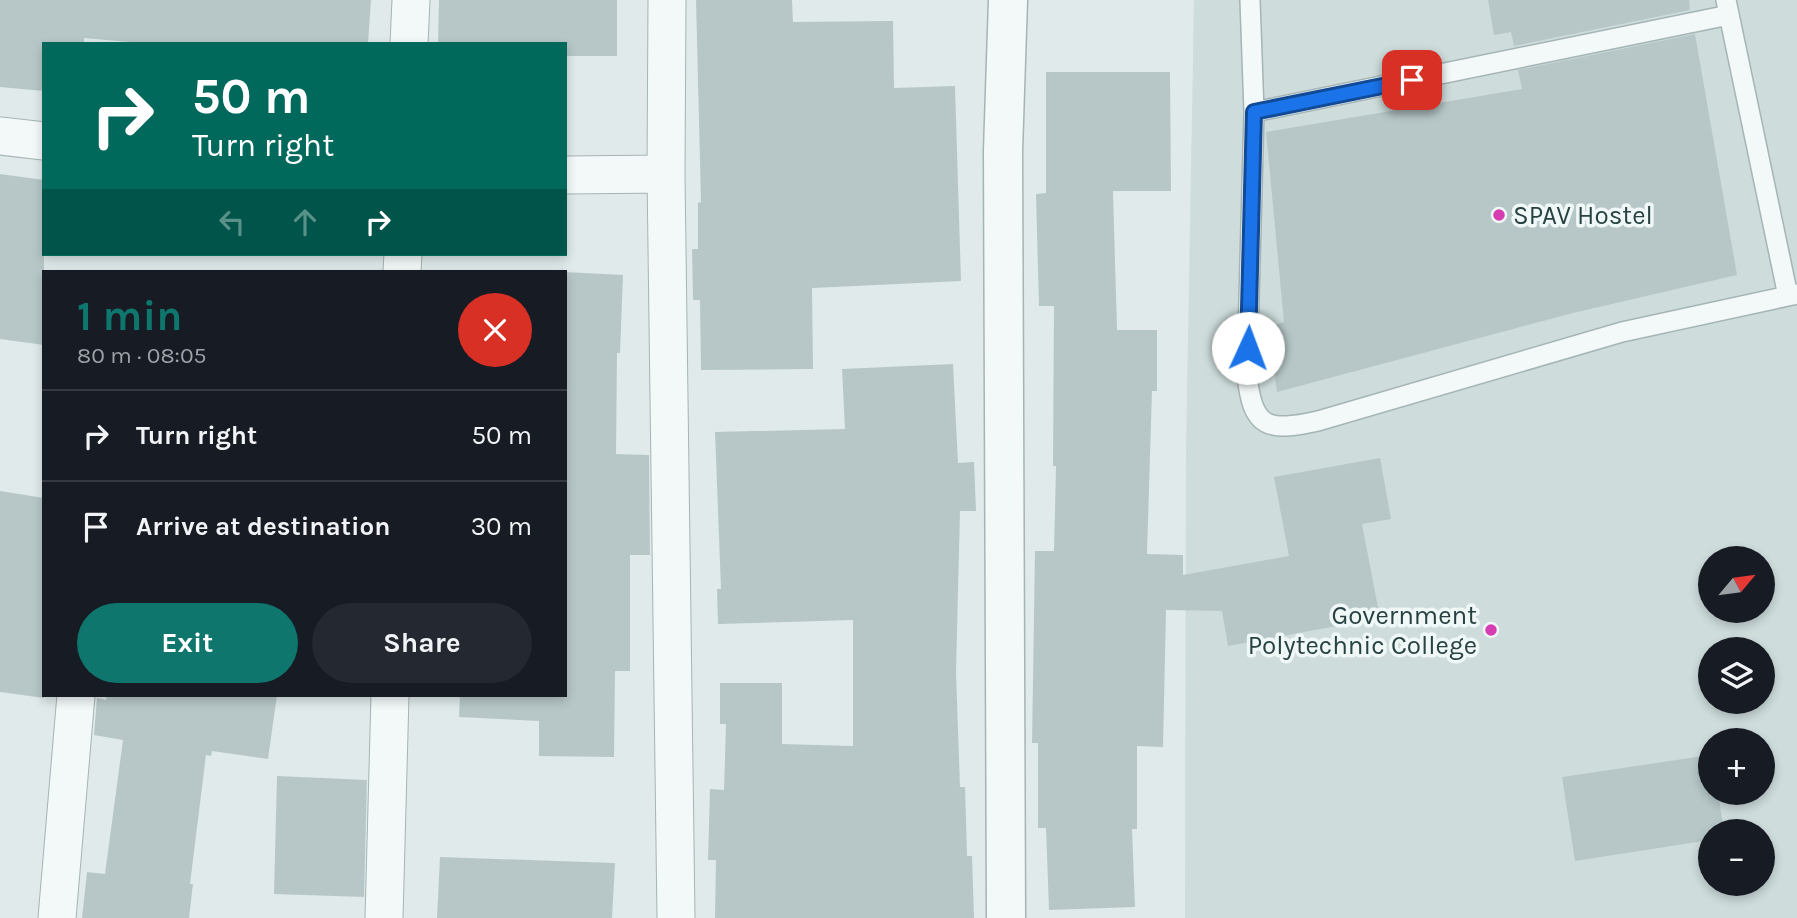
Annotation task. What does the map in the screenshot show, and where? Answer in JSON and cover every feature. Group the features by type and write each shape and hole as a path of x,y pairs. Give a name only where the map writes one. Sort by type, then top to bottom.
{"street":[{"path":"409,42 411,0"},
{"path":"667,0 666,174 676,918"},
{"path":"1006,918 1003,151 1008,0"},
{"path":"0,136 42,141"},
{"path":"567,175 666,174"},
{"path":"57,918 76,697"},
{"path":"384,918 390,697"}],"lane":[{"path":"1250,0 1254,112 1247,374 1252,408 1263,423 1274,427 1318,421 1622,332 1793,295 1728,8 1254,112"}],"shaded area":[{"path":"1194,0 1797,0 1797,918 1185,918 1186,451"}],"building":[{"path":"0,0 371,0 368,42 129,42 84,38 84,42 42,42 42,91 0,87"},
{"path":"439,0 617,0 617,56 567,56 567,42 438,42"},
{"path":"696,0 792,0 793,22 893,21 894,88 955,86 961,281 812,288 813,369 701,370 700,300 693,300 692,249 698,249 698,203 701,202"},
{"path":"1488,0 1689,0 1690,10 1514,46 1511,32 1494,35"},
{"name":"SPAV Hostel","path":"1695,34 1737,275 1573,313 1277,392 1268,327 1284,322 1266,132 1522,89 1518,70"},
{"path":"1046,72 1170,72 1171,191 1113,191 1117,330 1157,330 1157,391 1152,391 1147,554 1183,555 1183,575 1289,556 1274,477 1380,458 1391,519 1362,524 1380,618 1228,646 1222,611 1166,610 1163,747 1137,746 1137,829 1132,829 1135,907 1049,910 1046,828 1038,828 1038,743 1032,743 1035,551 1054,551 1056,466 1053,466 1054,306 1039,306 1036,194 1046,193"},
{"path":"0,174 42,180 44,270 42,345 0,339"},
{"path":"567,272 623,275 620,353 617,353 616,454 649,455 650,555 630,555 630,671 615,671 614,757 539,756 539,721 459,717 460,697 567,697"},
{"path":"953,364 958,463 974,462 976,511 960,511 956,672 960,787 965,787 967,856 972,856 974,918 715,918 716,860 708,860 710,789 724,790 726,724 720,724 720,683 782,683 782,744 853,746 853,620 718,624 717,589 721,589 715,432 845,429 842,369"},
{"path":"0,491 42,498 44,698 0,692"},
{"path":"107,697 277,697 268,759 212,751 211,756 206,755 190,884 193,884 189,918 82,918 87,872 105,874 123,740 94,735 97,698 106,700"},
{"path":"1698,757 1698,805 1720,805 1722,819 1698,819 1698,842 1575,861 1562,777"},
{"path":"277,776 367,780 364,897 274,894"},
{"path":"440,857 615,863 612,918 437,918"}],"place":[{"name":"SPAV Hostel","path":"1499,215"},
{"name":"Government Polytechnic College","path":"1491,630"}],"route":[{"path":"1248,348 1254,112 1412,80"}]}
